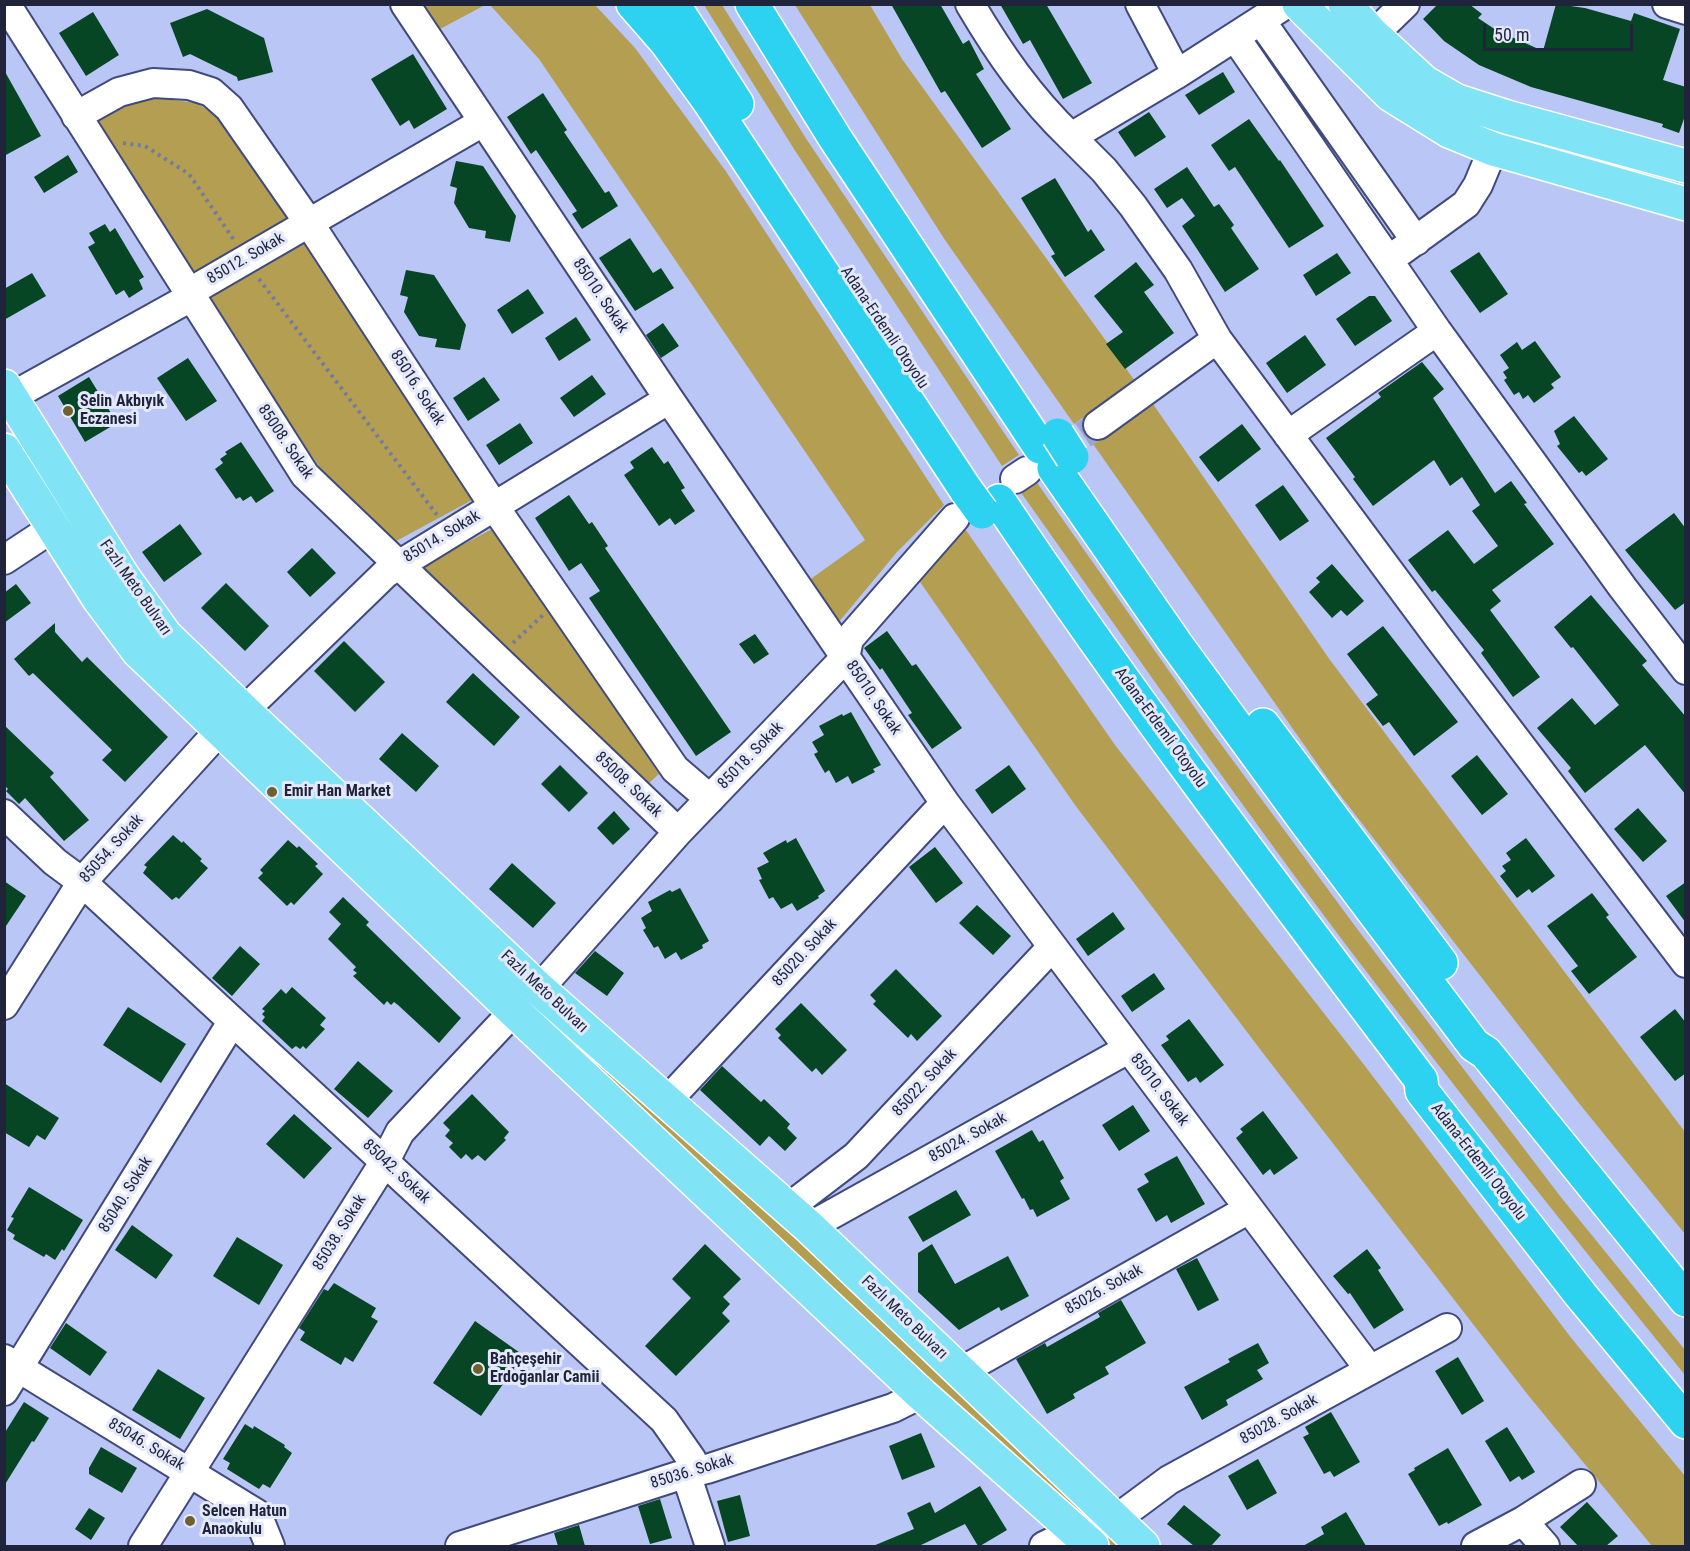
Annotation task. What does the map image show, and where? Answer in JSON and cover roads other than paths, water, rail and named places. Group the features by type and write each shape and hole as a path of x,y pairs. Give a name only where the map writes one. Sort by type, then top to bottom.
{"highway":[{"path":"633,4 667,43 709,101 1014,478 1210,654 1490,1029 1486,1053 1686,1300"},
{"name":"Adana-Erdemli Otoyolu","path":"673,4 850,278 1014,478"},
{"name":"Adana-Erdemli Otoyolu","path":"752,4 835,138 1014,478 1043,565 1259,866 1421,1080 1422,1091 1580,1294 1686,1422"},
{"path":"777,4 1014,478"}],"main road":[{"path":"1299,4 1391,95 1449,131 1493,149 1686,204"},
{"path":"1345,4 1424,82 1457,101 1686,166"},
{"name":"Fazlı Meto Bulvarı","path":"8,392 124,578 232,721 514,1011 921,1394 1083,1539"},
{"name":"Fazlı Meto Bulvarı","path":"4,450 99,599 138,651 232,721 798,1217 1143,1546"}],"street":[{"name":"85008. Sokak","path":"6,4 305,475 678,832"},
{"name":"85010. Sokak","path":"405,4 669,399 945,803 1370,1370"},
{"path":"970,4 1000,55 1045,113 1104,170 1133,206 1178,270 1217,339 1452,656 1686,963"},
{"path":"1140,4 1177,74"},
{"path":"1071,137 1177,74 1286,4"},
{"path":"1373,34 1405,4"},
{"path":"1667,4 1686,10"},
{"path":"1261,21 1416,241"},
{"path":"1235,37 1437,331 1623,588 1686,670"},
{"name":"85016. Sokak","path":"76,116 119,92 153,83 189,85 212,92 229,108 309,223 494,506 675,769 710,799"},
{"name":"85012. Sokak","path":"8,392 182,302 188,293 483,122"},
{"path":"1389,258 1466,204 1478,185 1493,149"},
{"path":"1288,435 1437,331"},
{"path":"1098,424 1217,339"},
{"name":"85014. Sokak","path":"232,721 386,573 669,399"},
{"name":"85018. Sokak","path":"539,989 678,832 845,658 849,639 1014,478"},
{"path":"4,560 54,527"},
{"name":"85054. Sokak","path":"4,1005 82,882 232,721"},
{"name":"85020. Sokak","path":"666,1102 945,803"},
{"name":"85042. Sokak","path":"4,814 55,862 82,882 664,1420 692,1460 689,1483 710,1546"},
{"name":"85022. Sokak","path":"798,1217 1052,947"},
{"name":"85038. Sokak","path":"143,1546 385,1161 400,1132 514,1011"},
{"name":"85040. Sokak","path":"9,1372 232,1022"},
{"name":"85024. Sokak","path":"798,1217 1128,1049"},
{"name":"85026. Sokak","path":"960,1372 1249,1209"},
{"name":"85028. Sokak","path":"1115,1520 1169,1480 1447,1328"},
{"name":"85046. Sokak","path":"9,1372 190,1472 257,1514 270,1546"},
{"name":"85036. Sokak","path":"460,1546 893,1408 921,1394"},
{"path":"1476,1546 1523,1521 1581,1484"},
{"path":"1523,1521 1545,1546"},
{"path":"1044,1546 1083,1539"}],"tunnel":[{"path":"1048,458 1098,425"}],"place":[{"name":"Selin Akbıyık Eczanesi","path":"68,411"},
{"name":"Emir Han Market","path":"272,792"},
{"name":"Bahçeşehir Erdoğanlar Camii","path":"478,1369"},
{"name":"Selcen Hatun Anaokulu","path":"190,1521"}]}
